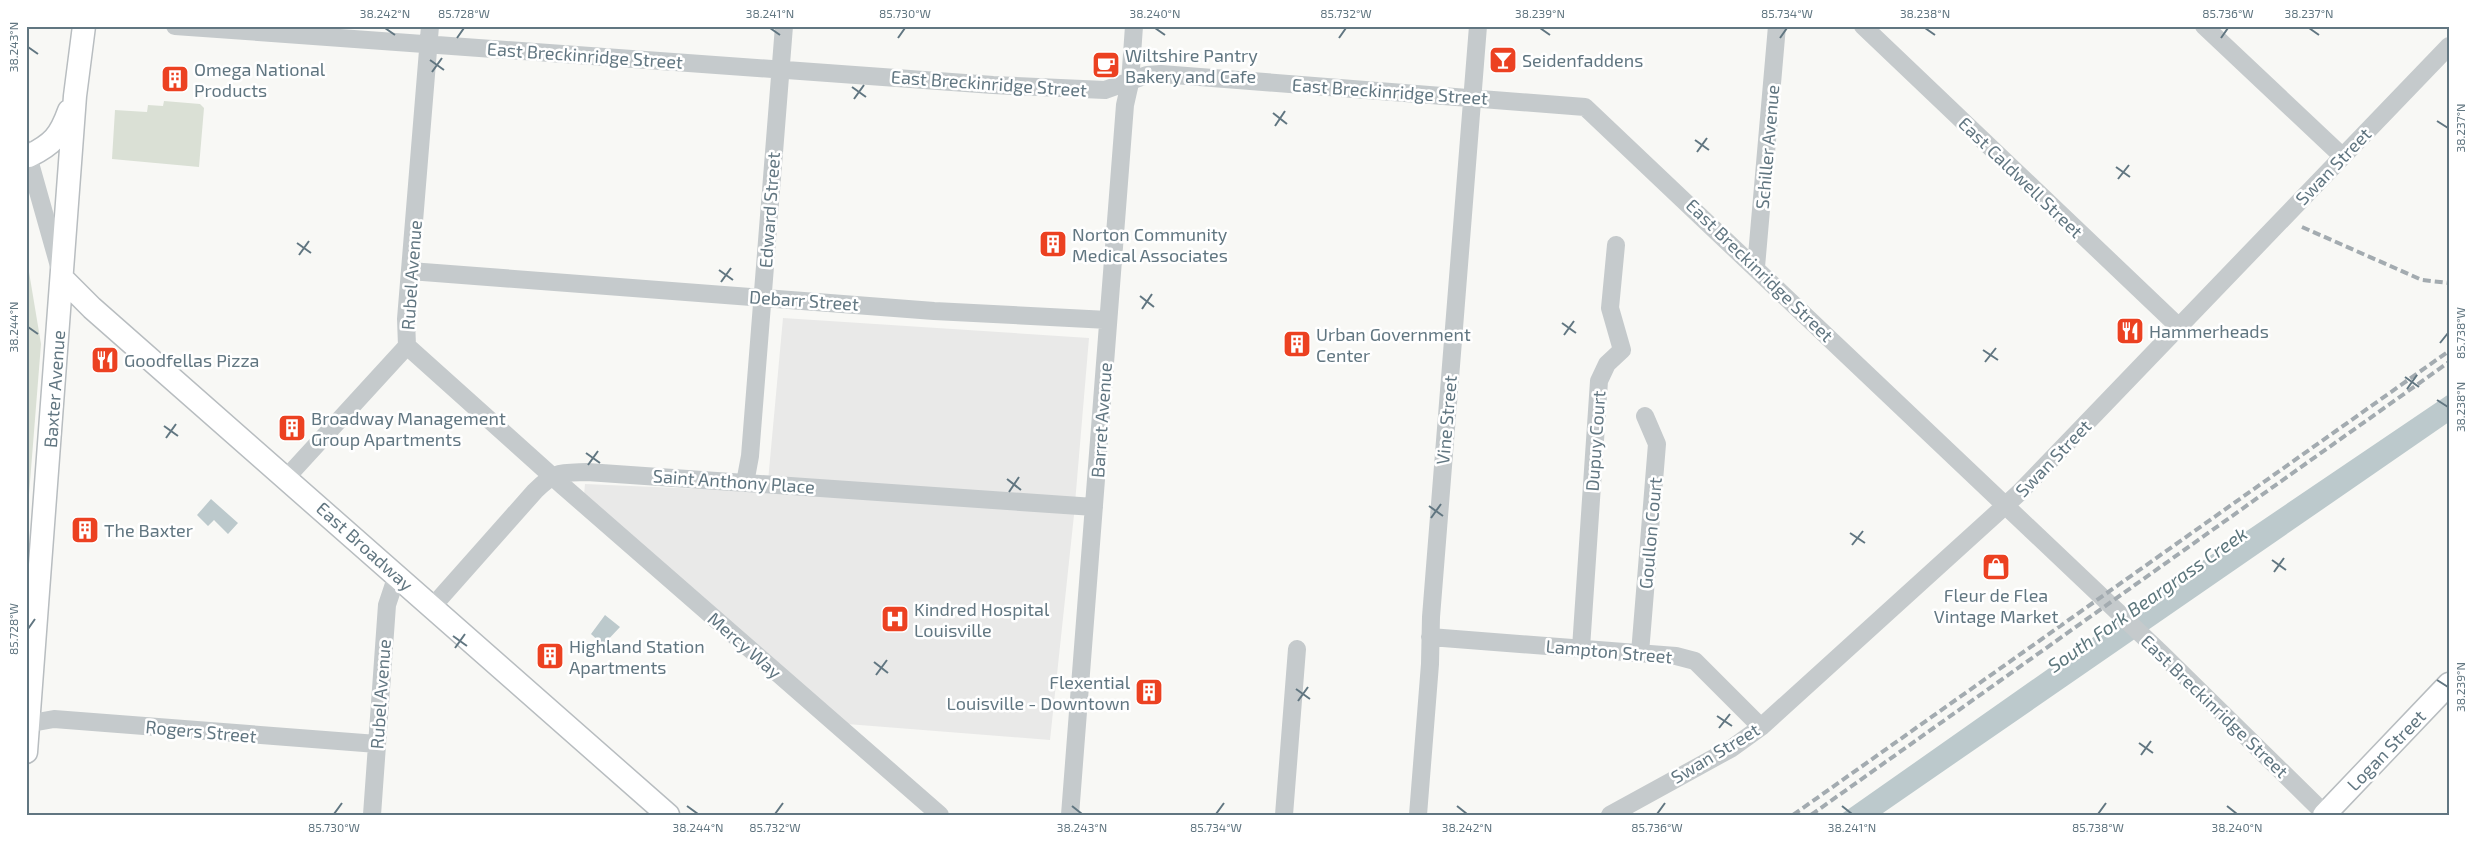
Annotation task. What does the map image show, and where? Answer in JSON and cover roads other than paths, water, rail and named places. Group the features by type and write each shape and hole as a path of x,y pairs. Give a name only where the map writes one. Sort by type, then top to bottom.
{"main road":[{"name":"Baxter Avenue","path":"26,752 75,96 84,26"},
{"path":"29,165 62,131 75,96"},
{"name":"East Broadway","path":"62,278 92,308 287,477 668,815"},
{"name":"Logan Street","path":"2325,814 2449,684"}],"street":[{"name":"East Breckinridge Street","path":"175,26 429,35 780,69 1105,90 1130,83 1148,75 1161,74 1586,107 2144,636 2325,814"},
{"name":"Edward Street","path":"745,483 750,456 784,26"},
{"name":"Barret Avenue","path":"1070,815 1125,105 1130,83 1134,26"},
{"name":"Vine Street","path":"1418,815 1430,637 1478,26"},
{"name":"Schiller Avenue","path":"1756,267 1777,26"},
{"name":"East Caldwell Street","path":"1863,26 2179,327"},
{"path":"2204,26 2342,156"},
{"name":"Rubel Avenue","path":"287,477 406,346 410,271 429,35"},
{"name":"Swan Street","path":"1610,815 1732,748 1761,727 2006,505 2444,50"},
{"path":"29,165 62,278"},
{"name":"Dupuy Court","path":"1581,648 1599,382 1607,364 1622,350 1610,308 1616,245"},
{"name":"Debarr Street","path":"410,271 934,311 1108,320"},
{"name":"Mercy Way","path":"406,346 940,815"},
{"name":"Goullon Court","path":"1640,653 1657,444 1645,416"},
{"name":"Saint Anthony Place","path":"551,475 587,472 1094,506"},
{"path":"432,606 551,475"},
{"name":"Rubel Avenue","path":"372,815 387,605 398,575"},
{"name":"Lampton Street","path":"1430,637 1676,656 1695,661 1761,727"},
{"path":"1284,815 1297,649"},
{"name":"Rogers Street","path":"27,724 54,719 377,744"}],"railway":[{"path":"2302,227 2422,280 2449,283"},
{"path":"1793,815 2449,351"},
{"path":"1811,815 2449,362"}],"place":[{"name":"Seidenfaddens","path":"1503,60"},
{"name":"Wiltshire Pantry Bakery and Cafe","path":"1106,65"},
{"name":"Omega National Products","path":"175,79"},
{"name":"Norton Community Medical Associates","path":"1053,244"},
{"name":"Hammerheads","path":"2130,331"},
{"name":"Urban Government Center","path":"1297,344"},
{"name":"Goodfellas Pizza","path":"105,360"},
{"name":"Broadway Management Group Apartments","path":"292,428"},
{"name":"The Baxter","path":"85,530"},
{"name":"Fleur de Flea Vintage Market","path":"1996,567"},
{"name":"Kindred Hospital Louisville","path":"895,619"},
{"name":"Highland Station Apartments","path":"550,656"},
{"name":"Flexential Louisville - Downtown","path":"1149,692"}],"water label":[{"name":"South Fork Beargrass Creek","path":"2147,599"}]}
